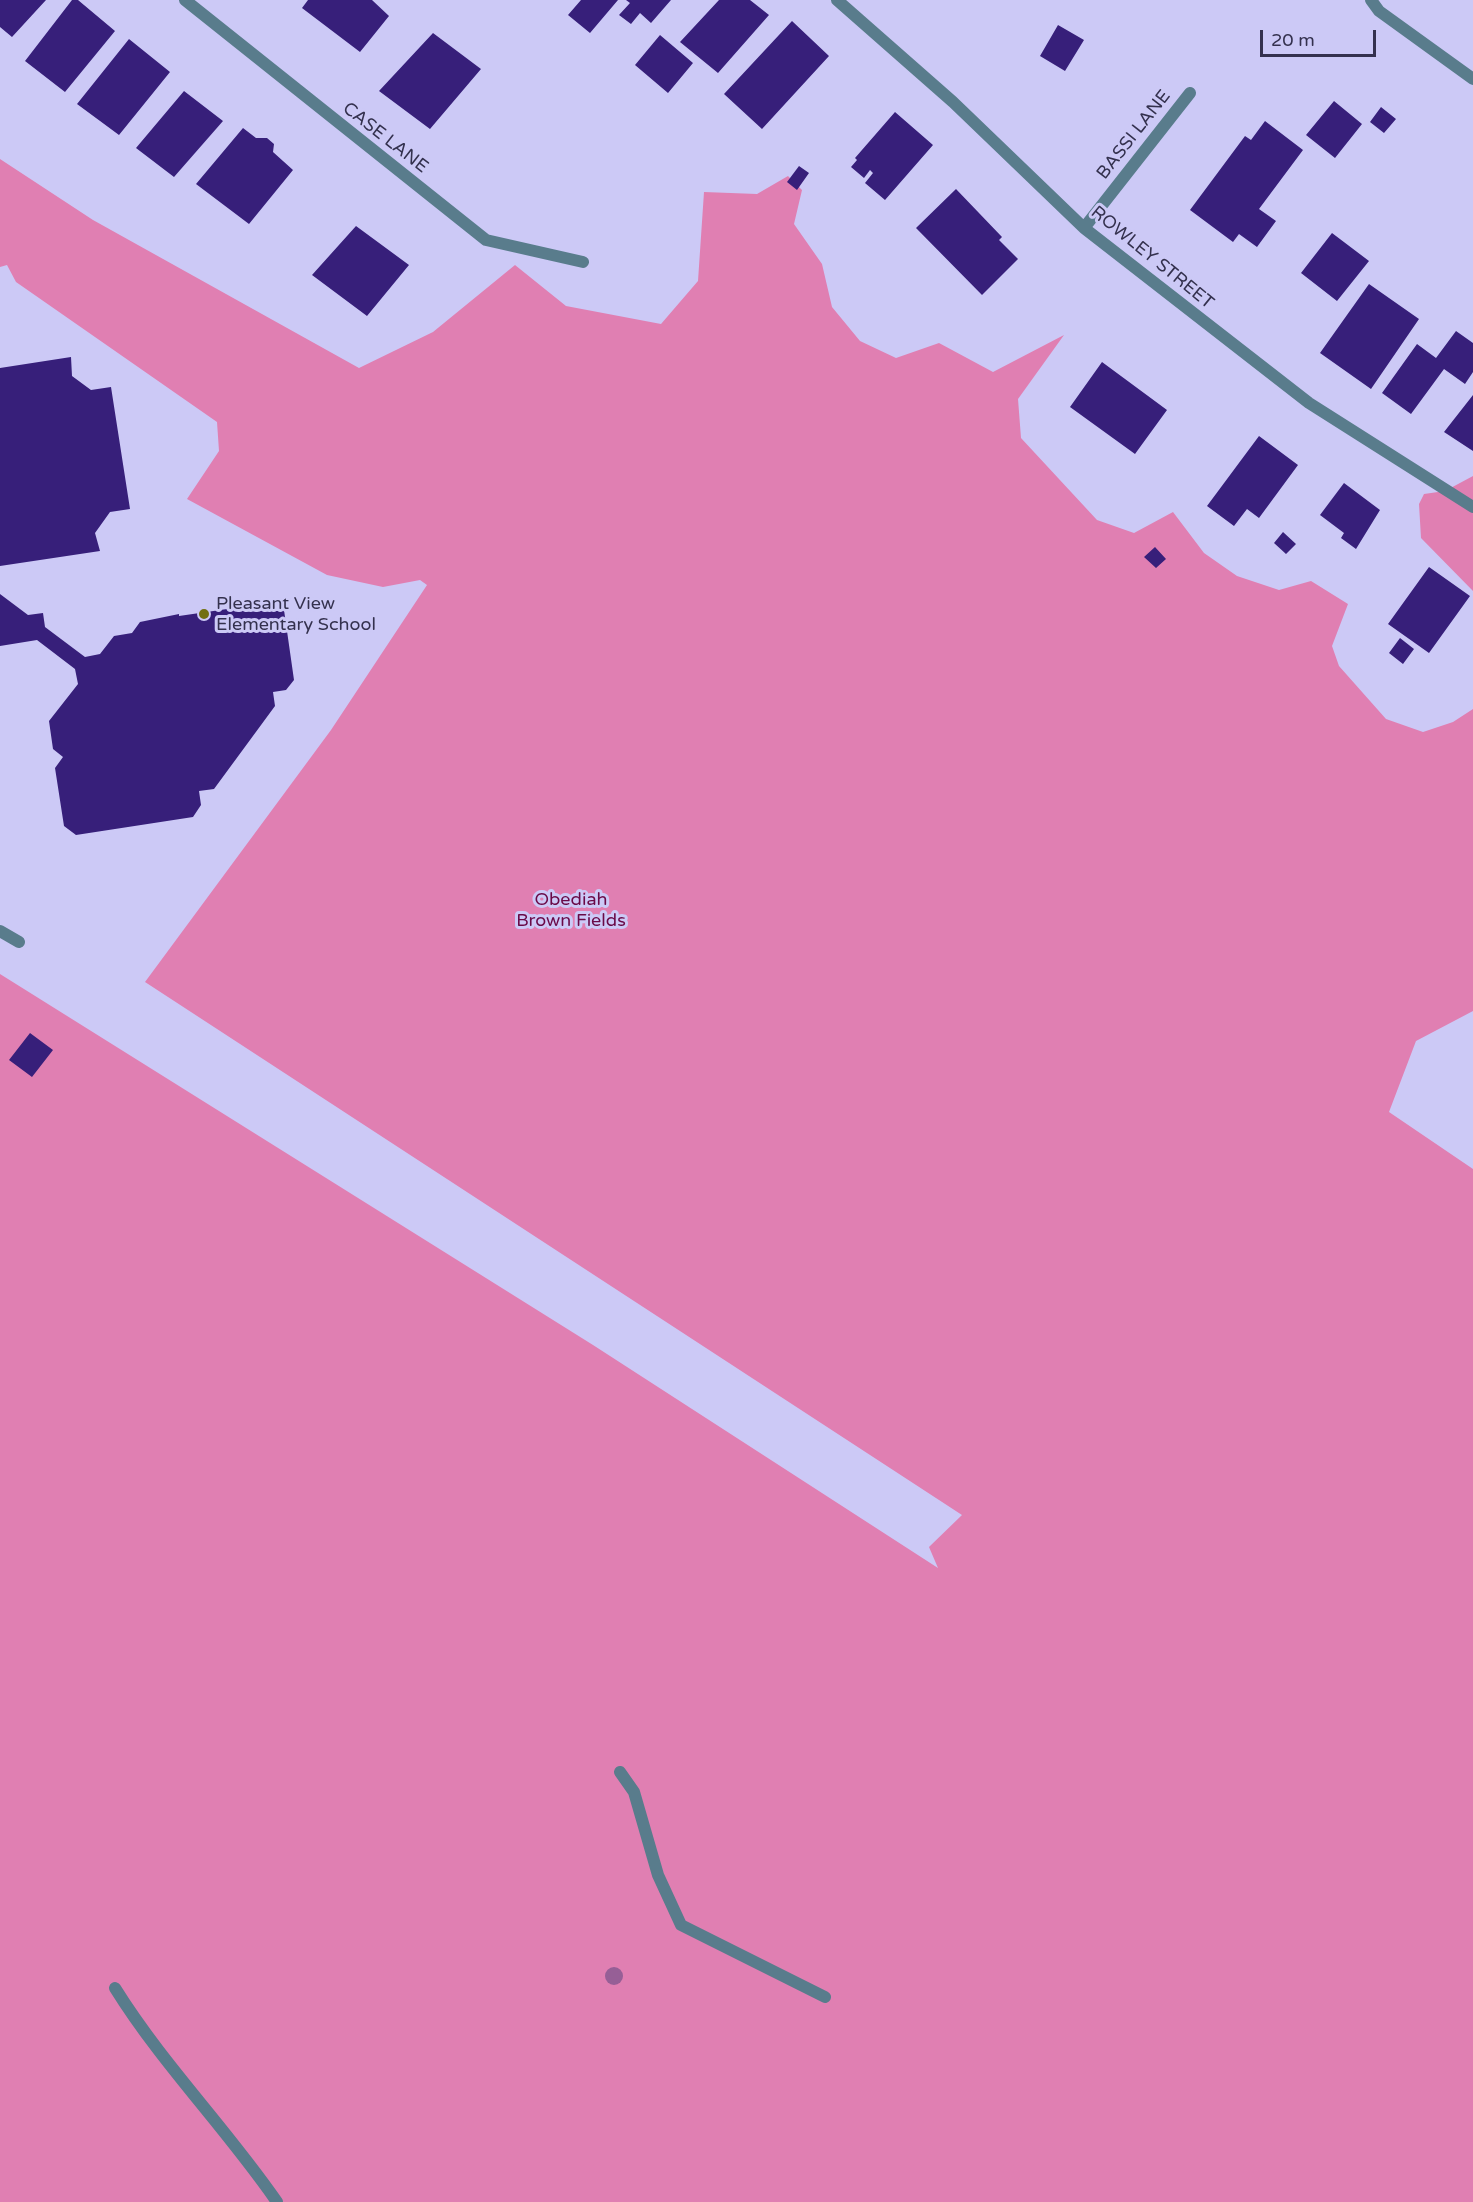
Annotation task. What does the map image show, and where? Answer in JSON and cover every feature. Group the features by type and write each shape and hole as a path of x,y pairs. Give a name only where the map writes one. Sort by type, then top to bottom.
{"street":[{"name":"CASE LANE","path":"185,0 486,240 583,262"},
{"name":"ROWLEY STREET","path":"837,0 953,102 1084,228 1309,403 1473,507"},
{"path":"1371,0 1379,11 1473,79"},
{"name":"BASSI LANE","path":"1084,228 1190,93"},
{"path":"0,931 18,942"},
{"path":"620,1772 634,1792 658,1875 681,1925 825,1997"},
{"path":"115,1988 143,2034 230,2137 278,2202"}],"green space":[{"name":"Obediah Brown Fields","path":"0,159 93,220 359,368 433,332 515,265 566,306 661,324 698,281 704,192 757,194 788,176 802,190 794,224 822,264 832,307 860,341 896,358 939,343 993,372 1064,335 1018,399 1021,438 1097,520 1134,533 1173,512 1204,553 1237,576 1279,590 1311,581 1348,604 1332,646 1339,666 1386,719 1423,732 1453,722 1473,709 1473,1011 1416,1041 1389,1112 1473,1169 1473,2202 0,2202 0,974 593,1345 938,1568 929,1547 962,1515 145,982 331,730 427,585 420,580 383,587 327,575 187,499 219,451 217,422 16,282 7,265 0,267"},
{"path":"1473,476 1473,591 1421,538 1419,504 1424,494 1445,491"}],"building":[{"path":"0,0 46,0 12,37 0,27"},
{"path":"72,0 78,0 115,31 65,92 25,61"},
{"path":"308,0 372,0 389,16 360,52 302,8"},
{"path":"581,0 618,0 590,33 568,15"},
{"path":"626,0 671,0 651,23 640,13 631,24 619,15 630,3"},
{"path":"719,0 750,0 769,15 718,73 680,42"},
{"path":"792,21 829,56 762,129 724,94"},
{"path":"1058,25 1084,40 1065,71 1040,56"},
{"path":"433,33 481,69 430,129 379,91"},
{"path":"660,35 693,63 668,93 635,65"},
{"path":"129,39 170,72 119,135 77,104"},
{"path":"184,91 223,121 174,177 136,148"},
{"path":"1334,101 1362,124 1335,158 1306,135"},
{"path":"1381,107 1396,119 1384,133 1370,122"},
{"path":"895,112 933,145 885,200 865,183 873,173 870,170 864,178 851,167 857,160 855,158"},
{"path":"1265,121 1303,150 1259,209 1276,221 1257,247 1239,234 1233,242 1190,210 1245,136 1251,140"},
{"path":"243,128 256,138 267,138 274,144 273,152 293,170 249,224 196,184"},
{"path":"799,166 809,173 797,190 787,182"},
{"path":"956,189 1002,237 999,240 1018,259 982,295 916,228"},
{"path":"356,226 409,265 367,316 312,275"},
{"path":"1332,233 1369,261 1337,301 1301,273"},
{"path":"1369,284 1419,319 1371,389 1320,353"},
{"path":"1456,331 1473,343 1473,372 1465,384 1444,369 1411,414 1382,393 1417,344 1436,358"},
{"path":"71,357 72,376 91,390 111,387 130,509 110,512 95,533 100,551 0,566 0,368"},
{"path":"1102,362 1167,410 1135,454 1070,407"},
{"path":"1473,395 1473,451 1444,432"},
{"path":"1259,436 1298,465 1259,518 1247,509 1234,526 1207,506"},
{"path":"1344,483 1380,510 1356,549 1341,538 1344,533 1320,515"},
{"path":"1283,532 1296,544 1286,554 1274,543"},
{"path":"1155,547 1166,559 1156,568 1144,557"},
{"path":"1429,567 1470,596 1429,653 1388,624"},
{"path":"0,594 28,615 43,613 45,627 85,657 100,654 114,636 132,633 140,622 179,614 179,616 234,608 234,605 272,602 284,610 294,680 286,690 273,692 275,706 214,789 199,791 201,805 193,817 76,835 64,826 55,768 63,757 53,749 49,721 78,684 75,669 37,640 0,646"},
{"path":"1400,638 1414,649 1403,664 1389,653"},
{"path":"30,1033 53,1050 32,1077 9,1060"}],"place":[{"name":"Pleasant View Elementary School","path":"204,614"}]}
